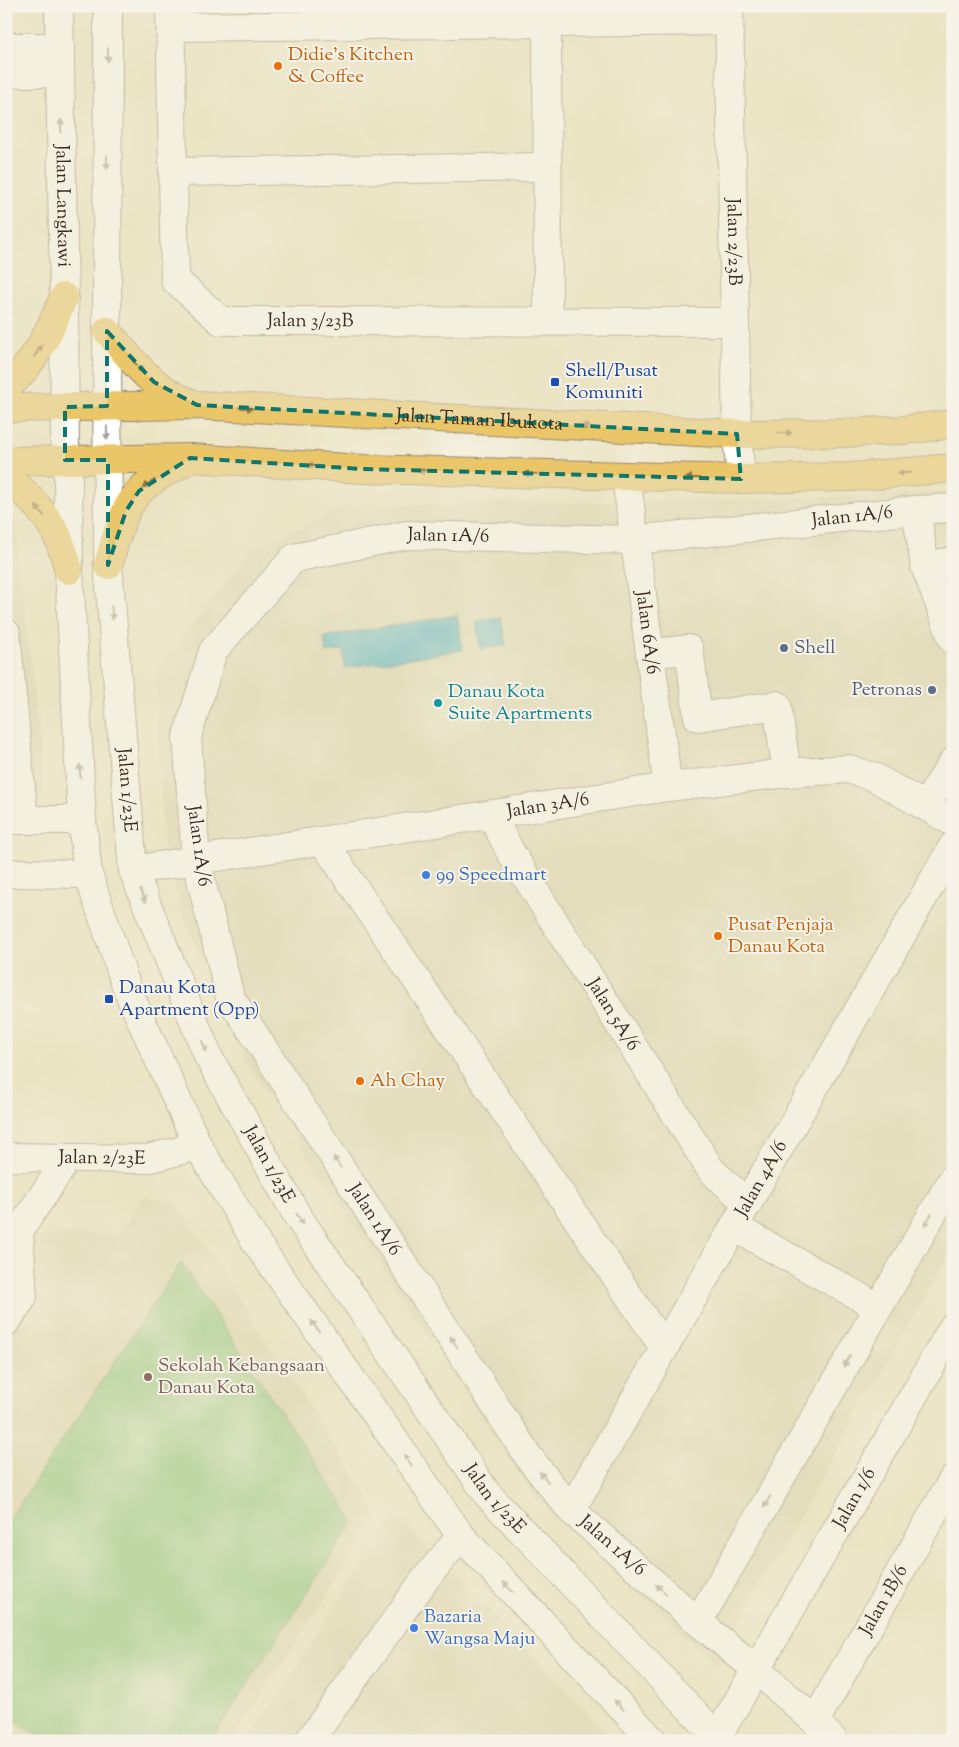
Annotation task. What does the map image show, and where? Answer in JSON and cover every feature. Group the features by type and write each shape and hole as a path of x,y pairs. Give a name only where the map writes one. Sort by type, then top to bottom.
{"main road":[{"path":"6,388 23,371 37,352 64,297"},
{"path":"106,331 134,364 154,382 182,400 197,405"},
{"name":"Jalan Taman Ibukota","path":"6,408 197,405 736,434 904,430 953,424"},
{"path":"108,565 126,511 139,491 154,479 190,458"},
{"path":"6,461 190,458 363,468 741,479 851,477 953,468"},
{"path":"6,478 45,517 56,534 69,570"}],"street":[{"name":"Jalan Langkawi","path":"59,6 65,460"},
{"path":"107,406 108,6"},
{"path":"170,17 547,23 729,14"},
{"name":"Jalan 2/23B","path":"729,14 736,434 741,479"},
{"name":"Jalan 3/23B","path":"170,17 174,280 221,321 735,322"},
{"path":"547,23 548,321"},
{"path":"6,47 60,60"},
{"path":"6,72 60,60"},
{"path":"173,172 548,167"},
{"name":"Jalan 1/23E","path":"107,406 108,565 132,870 208,1056 298,1217 488,1495 717,1739"},
{"path":"65,460 68,477 69,570 82,820 88,874 128,991 198,1146 256,1242 461,1536 653,1741"},
{"name":"Jalan 6A/6","path":"626,476 668,787"},
{"name":"Jalan 1A/6","path":"757,1670 698,1622 571,1510 530,1459 230,997 196,860 187,737 213,651 294,558 407,535 634,540 916,510 953,508"},
{"path":"916,510 925,566 953,640"},
{"path":"925,566 953,561"},
{"path":"6,632 15,820 82,820"},
{"path":"650,654 689,648 698,717 778,705 787,773"},
{"path":"925,806 953,762"},
{"name":"Jalan 3A/6","path":"132,870 668,787 787,773 848,769 874,777 953,822"},
{"name":"Jalan 5A/6","path":"491,814 511,854 712,1170 748,1204"},
{"path":"323,841 664,1348"},
{"name":"Jalan 4A/6","path":"571,1510 953,846"},
{"path":"6,872 88,874"},
{"name":"Jalan 2/23E","path":"6,1157 147,1159 198,1146"},
{"path":"6,1322 23,1297 13,1231 68,1158"},
{"path":"698,1622 953,1178"},
{"path":"734,1227 878,1307"},
{"name":"Jalan 1/6","path":"717,1739 953,1327"},
{"name":"Jalan 1B/6","path":"815,1721 953,1479"},
{"path":"309,1741 426,1578 461,1536"},
{"path":"757,1670 815,1721 834,1741"}],"highlighted area":[{"path":"107,331 154,382 197,405 737,434 741,479 363,469 190,458 139,491 126,511 108,565 108,460 65,460 65,407 107,406"}],"shaded area":[{"path":"6,6 9,6 15,318 6,327"},
{"path":"953,493 953,1247 716,1664 534,1496 245,1061 180,907 163,842 155,670 253,549 351,504 645,502"},
{"path":"6,514 15,521 45,797 6,796"},
{"name":"Sekolah Kebangsaan Danau Kota","path":"144,1196 176,1202 380,1515 232,1741 6,1741 6,1238 119,1233"},
{"name":"Bazaria Wangsa Maju","path":"396,1514 616,1741 248,1741"}],"green space":[{"name":"Sekolah Kebangsaan Danau Kota","path":"181,1263 354,1521 210,1741 45,1741 6,1714 6,1524"}],"water":[{"path":"457,615 463,650 345,668 343,650 326,653 324,637"},
{"path":"501,618 506,645 480,649 476,621"}],"place":[{"name":"Didie's Kitchen & Coffee","path":"278,66"},
{"name":"Shell/Pusat Komuniti","path":"555,382"},
{"name":"Shell","path":"784,648"},
{"name":"Petronas","path":"932,690"},
{"name":"Danau Kota Suite Apartments","path":"438,703"},
{"name":"99 Speedmart","path":"426,875"},
{"name":"Pusat Penjaja Danau Kota","path":"718,936"},
{"name":"Danau Kota Apartment (Opp)","path":"109,999"},
{"name":"Ah Chay","path":"360,1081"},
{"name":"Sekolah Kebangsaan Danau Kota","path":"148,1377"},
{"name":"Bazaria Wangsa Maju","path":"414,1628"}]}
